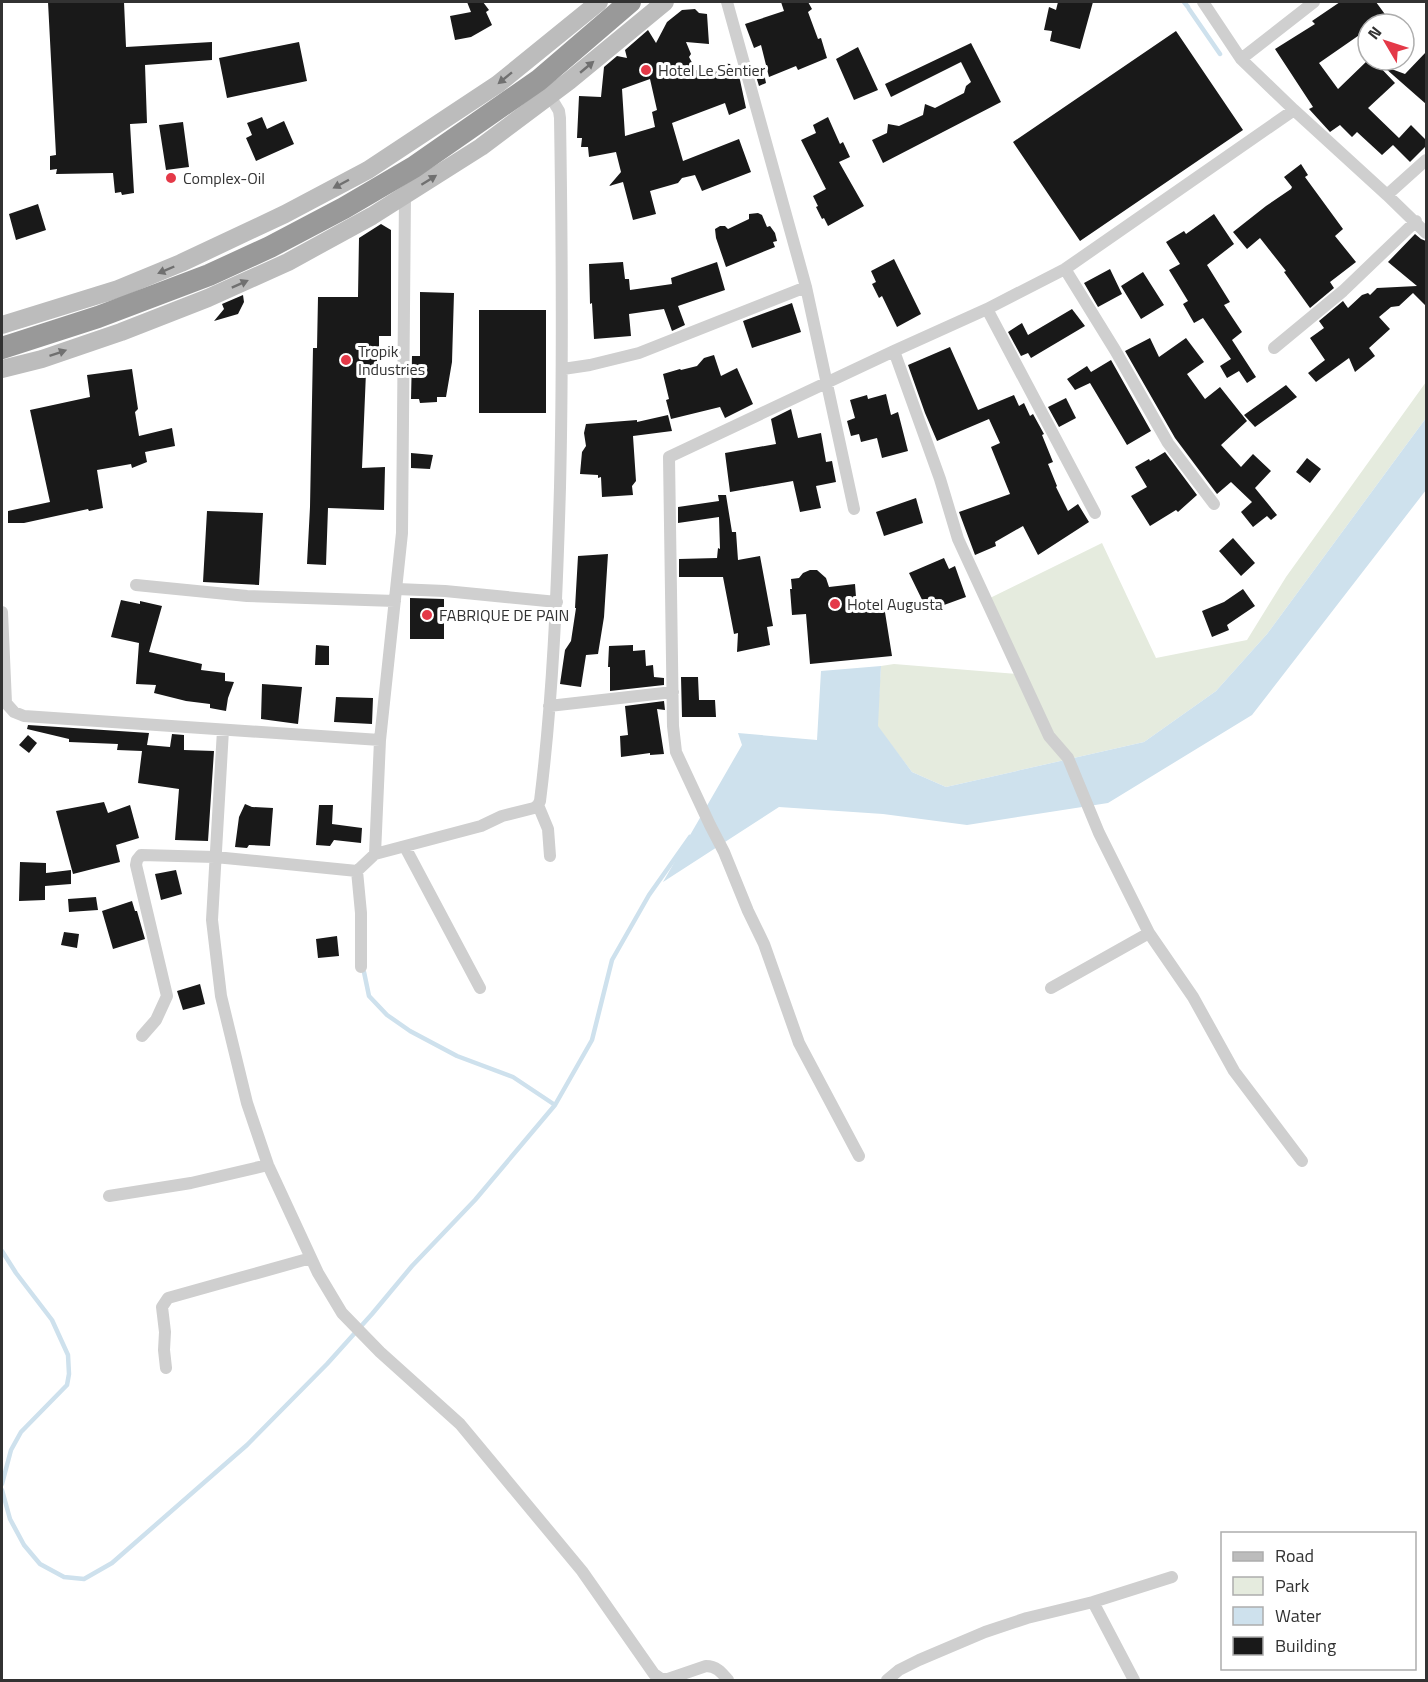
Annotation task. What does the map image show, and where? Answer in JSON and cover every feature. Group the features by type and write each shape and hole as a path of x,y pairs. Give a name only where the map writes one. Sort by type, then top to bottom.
{"highway":[{"path":"2,348 98,317 209,275 285,240 333,214 414,167 539,80 630,2"}],"main road":[{"path":"2,325 118,289 181,263 285,214 368,170 498,84 599,2"},
{"path":"2,369 42,359 121,332 208,298 288,262 372,216 481,147 569,81 664,2"}],"street":[{"path":"727,2 806,287 854,509"},
{"path":"1203,2 1241,59 1416,221 1426,233"},
{"path":"1241,59 1314,2"},
{"path":"142,1036 156,1020 167,996 136,865 141,855 215,857 357,871 375,854 481,826 502,816 534,808 540,801 557,602 562,369 560,118 559,111 550,96"},
{"path":"859,1156 799,1043 764,944 724,852 676,752 673,726 669,457 987,309 1065,269 1294,110"},
{"path":"1387,195 1426,160"},
{"path":"375,854 380,740 402,533 405,195"},
{"path":"1274,348 1343,291 1416,221"},
{"path":"1065,269 1168,443 1214,504"},
{"path":"562,369 639,353 806,287"},
{"path":"987,309 1095,513"},
{"path":"894,351 940,479 958,539 1049,736 1068,758 1099,833 1149,933 1193,997 1234,1071 1302,1161"},
{"path":"136,585 246,596 396,595 445,591 557,602"},
{"path":"2,612 6,703 14,712 24,716 380,740"},
{"path":"549,705 673,692"},
{"path":"223,730 212,920 221,996 247,1102 268,1165 311,1258 342,1313 460,1424 582,1571 654,1674 661,1679 668,1679 712,1666 728,1680"},
{"path":"538,805 548,829 550,856"},
{"path":"405,846 480,988"},
{"path":"357,871 361,913 361,967"},
{"path":"1051,988 1149,933"},
{"path":"109,1196 190,1183 268,1165"},
{"path":"166,1368 162,1307 168,1298 311,1258"},
{"path":"887,1680 899,1670 919,1660 985,1632 1026,1618 1093,1602 1172,1577"},
{"path":"1093,1602 1134,1680"}],"green space":[{"path":"1426,382 1426,418 1267,634 1216,691 1144,742 946,787 912,772 877,726 881,666 894,664 1017,674 990,598 1102,543 1156,658 1247,640 1286,577"}],"water":[{"path":"1426,418 1426,490 1252,715 1108,803 967,825 883,814 779,807 663,882 742,745 738,733 817,740 821,671 881,666 878,726 912,772 946,787 1144,742 1216,691 1267,634"}],"building":[{"path":"48,2 124,2 126,47 212,42 212,60 145,65 147,123 130,124 134,193 122,195 121,192 115,193 113,173 56,174 57,169 50,170 50,156 56,155"},
{"path":"467,2 483,2 489,10 486,12 492,25 471,37 455,40 450,16 471,12"},
{"path":"781,2 808,2 812,9 808,12 818,39 821,38 827,58 798,70 796,66 769,77 761,45 754,48 745,24 784,11"},
{"path":"1058,2 1093,2 1080,49 1050,41 1052,31 1044,30 1049,7 1056,10"},
{"path":"1340,2 1376,2 1383,12 1356,12 1356,37 1319,63 1338,89 1356,72 1385,72 1395,83 1368,108 1399,138 1411,125 1426,140 1426,146 1410,162 1393,145 1382,155 1357,132 1352,137 1340,125 1330,132 1309,109 1313,107 1275,49 1315,24 1312,21"},
{"path":"695,9 699,13 707,14 709,44 686,42 691,54 689,57 696,70 715,72 720,63 730,64 740,80 746,108 729,115 725,103 672,123 683,161 739,139 751,172 702,191 695,175 682,178 678,183 650,191 656,214 633,220 623,182 609,186 621,172 616,152 589,157 588,147 581,147 582,138 577,138 579,96 601,97 604,67 617,56 627,58 625,50 648,30 656,43 667,22 682,10","holes":["650,79 657,110 652,112 655,127 625,136 622,89"]},
{"path":"1176,31 1243,130 1080,241 1013,142"},
{"path":"299,42 307,81 227,98 219,58"},
{"path":"971,43 1001,102 883,163 872,140 887,133 888,124 899,126 923,115 925,104 935,108 964,93 966,86 971,82 961,62 891,97 885,84"},
{"path":"858,47 878,90 854,100 836,59"},
{"path":"1426,52 1426,104 1390,72 1405,74 1416,72 1416,62"},
{"path":"763,69 766,83 759,86 755,73"},
{"path":"262,117 267,129 284,121 294,144 256,161 246,138 252,135 247,123"},
{"path":"828,117 840,144 843,142 850,157 839,162 864,206 828,226 816,207 818,206 813,196 826,189 801,140 816,133 813,125"},
{"path":"183,122 189,167 166,170 159,125"},
{"path":"1301,164 1308,175 1305,177 1343,229 1335,236 1356,262 1330,282 1334,288 1310,308 1284,272 1286,271 1260,238 1247,249 1233,232 1291,189 1292,187 1284,177"},
{"path":"38,204 46,230 16,240 9,214"},
{"path":"749,214 762,215 767,227 770,226 775,233 777,241 773,242 775,247 726,267 715,229 725,226 728,229 749,219"},
{"path":"1214,214 1234,244 1207,265 1230,302 1224,305 1242,332 1232,340 1256,377 1247,383 1239,371 1227,378 1220,366 1231,359 1203,318 1194,323 1183,304 1188,301 1169,270 1180,264 1166,242 1184,231 1186,234"},
{"path":"381,224 391,230 391,336 379,336 379,372 366,372 362,468 385,467 384,510 328,508 326,565 307,564 313,348 317,348 318,297 358,297 359,238"},
{"path":"1415,234 1426,241 1426,306 1413,293 1399,306 1391,307 1379,317 1390,329 1369,348 1375,356 1355,372 1349,358 1316,382 1308,373 1325,360 1310,338 1324,328 1319,321 1343,301 1348,308 1362,295 1368,293 1370,295 1377,288 1417,286 1388,262"},
{"path":"894,259 921,314 897,327 882,296 879,298 872,284 876,282 871,271"},
{"path":"623,262 625,279 629,279 630,290 672,284 671,278 717,262 725,290 678,306 685,325 672,331 664,309 629,314 631,336 594,339 589,264"},
{"path":"1110,269 1122,294 1098,307 1084,283"},
{"path":"1143,272 1164,305 1141,319 1121,286"},
{"path":"420,292 454,293 452,362 446,397 437,397 437,402 420,403 419,399 411,399 412,356 420,356"},
{"path":"243,295 244,302 238,314 214,321 224,309 222,304"},
{"path":"792,303 801,332 752,348 743,321"},
{"path":"1072,309 1085,326 1031,358 1028,353 1021,356 1008,332 1022,323 1028,335"},
{"path":"479,310 546,310 546,413 479,413"},
{"path":"1150,338 1159,357 1186,338 1204,362 1187,374 1205,399 1220,387 1247,421 1221,445 1241,467 1253,454 1271,471 1255,488 1277,515 1271,520 1267,516 1253,527 1241,512 1252,502 1231,482 1217,494 1175,438 1125,351"},
{"path":"950,347 978,410 1014,395 1019,406 1024,403 1030,416 1033,414 1044,434 1042,435 1053,462 1048,464 1068,511 1078,504 1089,522 1038,555 1023,526 995,542 996,546 975,555 959,512 1010,494 991,447 1000,443 989,419 937,441 908,365"},
{"path":"714,355 721,376 737,368 753,404 725,418 720,407 671,419 663,374 697,366 704,358"},
{"path":"1111,360 1151,431 1127,445 1090,383 1075,390 1067,379 1087,366 1091,372"},
{"path":"132,369 138,409 135,412 139,436 172,428 175,446 145,452 147,462 132,468 131,464 97,470 103,508 89,511 88,509 24,523 8,523 8,511 50,502 30,410 90,397 87,375"},
{"path":"1286,385 1297,397 1255,427 1244,415"},
{"path":"886,394 891,415 898,412 908,451 882,458 877,438 861,442 859,434 851,436 847,421 855,418 850,400 867,395 868,399"},
{"path":"1066,398 1076,418 1059,427 1048,407"},
{"path":"791,409 798,438 821,433 826,462 832,461 836,482 816,486 821,508 800,512 793,481 730,492 725,453 776,444 771,419"},
{"path":"668,415 672,431 633,436 636,481 632,486 633,495 602,497 601,477 580,474 582,452 586,446 584,433 586,424 637,420 637,422"},
{"path":"1165,452 1197,495 1178,512 1176,510 1150,526 1131,496 1147,487 1135,467"},
{"path":"411,453 433,455 430,469 411,468"},
{"path":"1307,458 1321,469 1310,483 1296,472"},
{"path":"718,495 726,495 732,532 736,532 738,560 760,556 773,626 767,627 770,645 737,652 738,633 734,634 723,577 679,577 679,559 717,558 718,548 720,549 719,517 678,523 678,507 719,501"},
{"path":"916,498 923,523 884,536 876,512"},
{"path":"207,511 263,513 259,585 203,582"},
{"path":"1233,538 1255,563 1241,576 1219,551"},
{"path":"608,554 604,617 598,654 586,655 581,687 560,684 565,650 571,641 576,608 578,556"},
{"path":"944,558 949,569 955,566 966,597 927,610 909,573"},
{"path":"810,570 817,570 826,578 829,587 855,584 857,610 884,606 892,656 810,664 806,614 792,615 790,589 792,589 791,579 799,578"},
{"path":"1243,589 1255,606 1227,625 1229,630 1212,637 1202,611 1224,602"},
{"name":"FABRIQUE DE PAIN","path":"410,598 444,599 444,639 410,639"},
{"path":"121,600 162,606 149,652 202,664 201,670 225,673 225,681 234,682 226,711 210,708 210,704 154,693 156,685 136,684 139,643 111,637"},
{"path":"316,645 329,646 329,665 315,665"},
{"path":"633,645 633,651 645,650 646,666 653,665 654,677 664,678 664,685 610,691 609,646"},
{"path":"681,677 698,677 699,700 715,700 716,717 682,717"},
{"path":"262,684 302,687 298,724 261,719"},
{"path":"336,697 373,698 372,724 334,722"},
{"path":"664,701 665,710 657,709 664,754 650,755 650,753 621,757 620,736 628,735 625,706"},
{"path":"28,725 149,733 147,745 170,747 172,734 184,735 184,750 214,751 208,841 175,840 179,789 138,783 142,751 117,750 118,744 69,742 69,739 27,729"},
{"path":"28,735 37,743 29,753 19,745"},
{"path":"104,802 108,813 130,805 139,838 116,845 120,862 73,874 56,811"},
{"path":"245,804 252,807 273,808 270,846 235,847 239,817"},
{"path":"319,805 333,805 332,824 362,828 361,843 334,840 330,846 316,845"},
{"path":"20,862 46,863 46,873 71,870 71,884 45,886 45,900 19,901"},
{"path":"176,870 182,894 161,900 155,874"},
{"path":"96,897 98,910 69,912 68,899"},
{"path":"132,901 145,939 113,949 102,911"},
{"path":"64,932 79,934 77,948 61,945"},
{"path":"337,936 339,956 318,958 316,939"},
{"path":"200,984 205,1004 183,1010 177,991"}],"waterway":[{"path":"1184,2 1188,7"},
{"path":"1189,9 1220,54"},
{"path":"2,1490 10,1519 24,1545 40,1564 64,1577 84,1579 112,1563 247,1445 327,1364 412,1266 475,1200 555,1105 592,1040 612,960 649,895 690,837"},
{"path":"364,972 369,996 387,1015 410,1031 457,1056 513,1077 555,1105"},
{"path":"2,1251 52,1320 68,1355 69,1374 67,1385 21,1432 11,1450 2,1484"}],"place":[{"name":"Hotel Le Sentier","path":"646,70"},
{"name":"Complex-Oil","path":"171,178"},
{"name":"Tropik Industries","path":"346,360"},
{"name":"Hotel Augusta","path":"835,604"},
{"name":"FABRIQUE DE PAIN","path":"427,615"}]}
